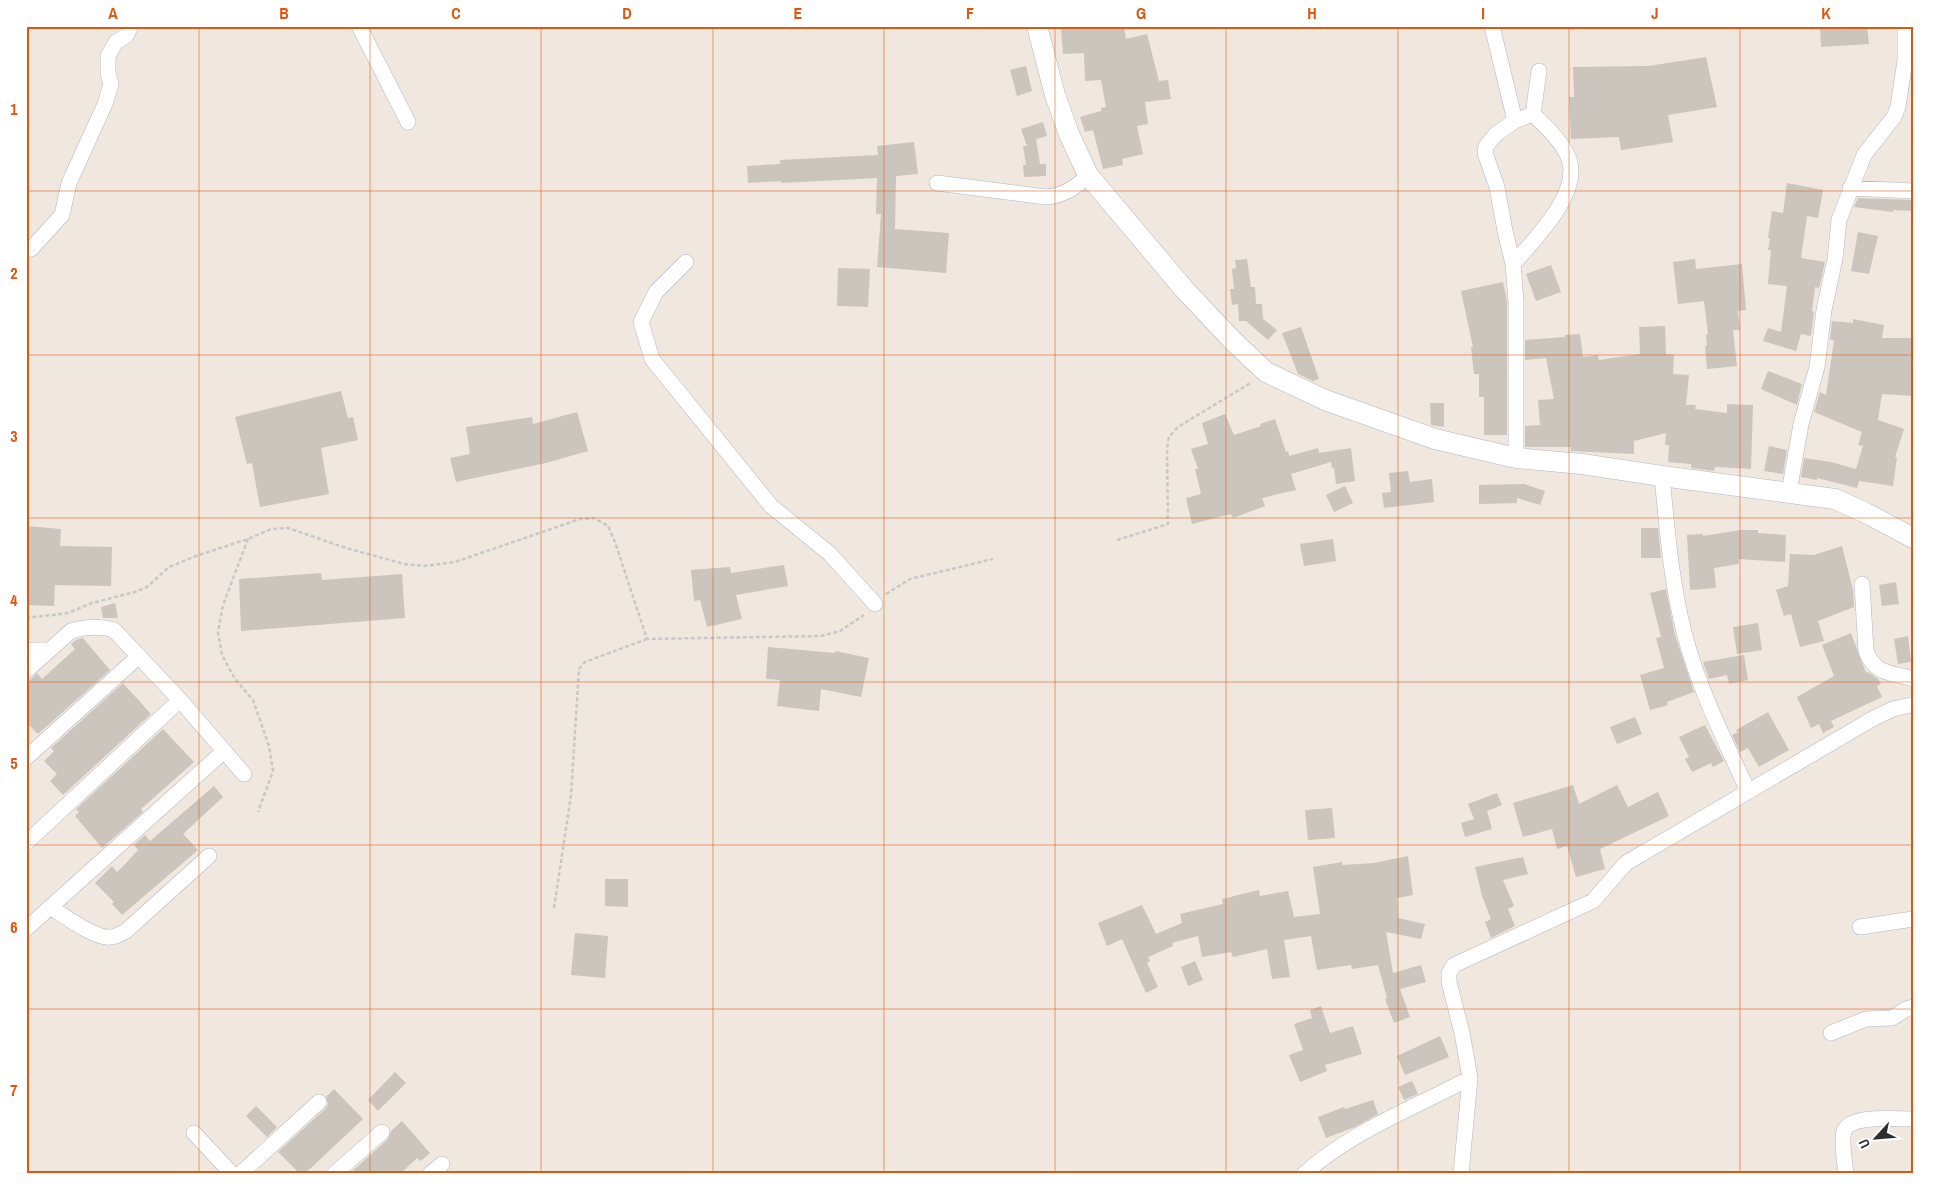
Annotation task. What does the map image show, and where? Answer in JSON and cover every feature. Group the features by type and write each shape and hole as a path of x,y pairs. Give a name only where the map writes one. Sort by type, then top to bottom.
{"street":[{"path":"26,250 31,249 62,214 69,183 106,104 111,84 108,73 108,56 116,42 126,36 131,26"},
{"path":"359,26 408,122"},
{"path":"1037,26 1055,95 1069,134 1082,180 1232,340 1266,372 1325,400 1426,436 1516,458 1582,464 1835,499 1913,538"},
{"path":"1492,26 1515,121"},
{"path":"1789,492 1801,424 1817,367 1824,310 1835,259 1839,220 1864,155 1894,117 1898,107 1905,60 1905,26"},
{"path":"1533,114 1539,71"},
{"path":"1516,458 1516,302 1513,264 1504,231 1497,187 1485,153 1486,146 1490,140 1515,121 1533,114"},
{"path":"1513,264 1556,212 1565,195 1570,175 1569,159 1563,148 1555,136 1533,114"},
{"path":"937,183 1036,197 1058,196 1082,180"},
{"path":"1850,188 1913,190"},
{"path":"686,262 656,292 642,322 652,359 771,506 830,554 875,604"},
{"path":"1662,476 1669,558 1684,632 1704,695 1748,791"},
{"path":"1862,584 1866,651 1870,661 1877,669 1913,679"},
{"path":"26,671 71,632 79,629 105,627 114,630 180,700 244,774"},
{"path":"26,650 50,650"},
{"path":"26,758 138,656"},
{"path":"26,843 180,700"},
{"path":"1461,1174 1470,1078 1462,1033 1449,982 1448,973 1454,965 1592,901 1626,862 1874,718 1893,709 1912,706"},
{"path":"29,922 50,907 223,752"},
{"path":"50,907 96,934 107,937 117,936 126,931 210,856"},
{"path":"1860,927 1913,919"},
{"path":"1831,1033 1866,1019 1892,1018 1913,1007"},
{"path":"1304,1174 1332,1152 1390,1118 1470,1078"},
{"path":"240,1174 320,1102"},
{"path":"1846,1174 1843,1133 1848,1124 1858,1120 1913,1119"},
{"path":"334,1174 382,1132"},
{"path":"194,1133 232,1174"}],"path":[{"path":"1117,540 1168,524 1168,448 1170,437 1178,428 1266,372"},
{"path":"26,618 68,612 92,603 135,592 147,587 169,567 271,529 288,528 394,562 424,566 455,562 580,519 594,518 608,526 612,534 647,639"},
{"path":"248,539 223,605 218,632 222,655 235,680 253,700 269,746 273,771 258,812"},
{"path":"554,908 571,795 579,668 585,662 647,639 822,636 840,631 857,620 890,590 910,579 993,559"}],"building":[{"path":"1124,26 1126,39 1147,34 1159,81 1168,80 1171,99 1145,102 1148,124 1137,126 1143,154 1122,159 1123,165 1103,169 1093,130 1085,132 1080,117 1101,111 1101,108 1106,107 1101,80 1085,81 1084,53 1063,54 1061,28"},
{"path":"1820,26 1867,26 1869,44 1821,47"},
{"path":"1706,57 1717,107 1668,115 1673,142 1621,150 1619,137 1571,139 1569,97 1574,97 1573,67 1648,66"},
{"path":"1026,66 1032,91 1017,96 1010,70"},
{"path":"1043,122 1047,136 1036,139 1040,164 1046,164 1046,176 1024,177 1023,165 1026,165 1023,146 1027,146 1021,129"},
{"path":"914,142 918,174 896,176 895,229 949,233 946,273 877,267 881,214 876,214 877,178 748,183 747,166 780,164 780,160 878,155 877,146"},
{"path":"1787,183 1823,190 1818,218 1807,216 1801,258 1825,262 1819,288 1815,287 1811,336 1801,334 1796,351 1763,341 1768,328 1781,332 1787,286 1768,284 1771,250 1768,250 1770,238 1768,238 1772,211 1783,213"},
{"path":"1858,198 1913,200 1913,211 1893,210 1893,212 1854,207"},
{"path":"1858,232 1878,236 1869,274 1851,271"},
{"path":"1247,259 1251,287 1255,287 1256,304 1262,304 1263,319 1277,330 1268,340 1246,321 1239,321 1238,304 1232,305 1230,289 1234,289 1232,269 1236,268 1235,260"},
{"path":"1695,259 1696,269 1742,264 1746,310 1738,311 1740,330 1733,330 1737,366 1707,369 1705,346 1707,346 1706,335 1708,334 1704,301 1678,304 1673,262"},
{"path":"1551,265 1561,292 1536,301 1526,274"},
{"path":"838,268 870,269 868,307 837,306"},
{"path":"1503,282 1507,302 1507,435 1484,435 1484,397 1479,397 1479,374 1474,374 1471,347 1473,347 1461,291"},
{"path":"1853,319 1884,325 1882,338 1913,338 1913,396 1882,394 1878,420 1904,429 1895,457 1897,457 1893,486 1859,481 1857,488 1817,478 1817,480 1801,477 1804,458 1831,462 1856,469 1863,446 1858,445 1862,432 1814,412 1820,392 1826,395 1834,341 1830,339 1832,321 1853,323"},
{"path":"1665,326 1666,354 1674,355 1673,374 1689,375 1686,405 1696,405 1695,409 1727,413 1727,404 1753,405 1751,469 1715,467 1714,471 1691,468 1691,464 1668,462 1669,445 1665,445 1666,433 1634,441 1634,454 1571,451 1571,447 1525,447 1525,426 1540,425 1538,400 1554,399 1546,358 1525,360 1525,340 1580,334 1583,357 1598,355 1599,360 1640,354 1639,327"},
{"path":"1301,327 1319,379 1313,381 1298,374 1282,333"},
{"path":"1768,371 1802,384 1797,405 1761,389"},
{"path":"341,391 348,418 353,417 358,440 321,448 329,494 260,507 252,463 247,464 235,417"},
{"path":"1430,403 1444,403 1444,427 1431,425"},
{"path":"577,412 588,451 546,463 456,482 450,458 470,454 466,427 532,417 533,424"},
{"path":"1225,414 1234,435 1275,419 1289,456 1318,448 1319,453 1351,448 1355,481 1336,484 1334,468 1332,468 1331,462 1291,474 1296,490 1262,498 1265,506 1233,518 1231,514 1192,524 1186,498 1201,494 1195,469 1198,469 1191,449 1208,444 1202,423"},
{"path":"1769,446 1787,450 1783,474 1764,471"},
{"path":"1408,471 1410,482 1432,479 1434,502 1384,508 1382,493 1391,492 1389,473"},
{"path":"1524,484 1545,491 1540,505 1517,498 1517,503 1479,504 1479,485"},
{"path":"1345,486 1353,503 1334,512 1326,495"},
{"path":"26,526 61,529 60,546 112,547 111,586 55,585 54,606 26,605"},
{"path":"1641,528 1658,528 1661,558 1641,558"},
{"path":"1741,530 1758,530 1758,533 1786,535 1785,562 1739,559 1739,564 1714,568 1716,588 1690,590 1687,535 1703,534 1703,536"},
{"path":"1333,539 1336,561 1304,566 1300,544"},
{"path":"1842,546 1853,590 1854,607 1818,621 1824,641 1800,647 1791,614 1784,616 1776,590 1788,586 1790,554 1814,555"},
{"path":"784,565 788,586 736,595 742,619 707,627 700,600 694,601 691,570 730,567 731,573"},
{"path":"321,573 322,580 402,574 405,618 241,631 239,579"},
{"path":"1896,582 1899,604 1882,606 1879,585"},
{"path":"1666,589 1675,635 1694,692 1667,702 1668,705 1650,710 1640,675 1664,668 1656,638 1661,637 1650,593"},
{"path":"115,603 118,618 103,618 101,607"},
{"path":"1758,623 1762,650 1737,654 1733,627"},
{"path":"1851,633 1866,673 1868,672 1878,679 1881,684 1877,686 1882,697 1831,721 1834,727 1823,733 1819,724 1811,728 1797,697 1834,676 1822,645"},
{"path":"1908,636 1911,662 1898,664 1894,639"},
{"path":"83,638 110,670 38,734 26,722 26,684 37,673 42,679 75,649 71,644"},
{"path":"768,647 835,653 835,651 869,658 861,697 821,689 819,711 777,706 780,680 766,679"},
{"path":"1744,655 1748,680 1729,684 1727,675 1709,679 1703,662"},
{"path":"123,683 151,714 63,795 50,781 57,774 44,761 54,751 51,748"},
{"path":"1768,712 1789,750 1759,767 1748,748 1740,752 1732,735 1738,732 1736,730"},
{"path":"1635,717 1642,734 1617,744 1610,727"},
{"path":"1705,725 1724,761 1713,767 1711,763 1692,772 1685,759 1689,757 1679,737"},
{"path":"163,729 194,762 141,809 143,812 102,848 75,816 79,812 76,809"},
{"path":"1573,785 1579,804 1617,785 1628,807 1658,792 1669,816 1600,849 1605,869 1576,877 1567,846 1557,849 1552,829 1523,837 1513,803"},
{"path":"214,786 223,797 183,834 198,850 122,915 112,904 114,902 95,883 112,866 117,872 138,850 134,845 145,835 150,841"},
{"path":"1497,793 1502,805 1487,811 1492,829 1465,837 1461,823 1474,819 1468,804"},
{"path":"1332,808 1335,838 1308,840 1305,810"},
{"path":"1408,856 1413,895 1397,898 1398,918 1425,924 1421,939 1386,932 1393,973 1421,965 1426,982 1400,989 1410,1017 1394,1023 1385,999 1387,998 1378,965 1352,969 1351,965 1317,970 1311,936 1284,940 1290,977 1272,979 1267,949 1233,957 1231,952 1202,957 1198,936 1172,943 1173,946 1148,957 1150,961 1147,963 1158,987 1146,993 1122,939 1107,946 1098,923 1142,905 1156,934 1182,923 1180,914 1223,904 1222,899 1259,890 1260,896 1288,891 1294,917 1320,914 1313,867 1342,862 1342,865 1374,863"},
{"path":"1523,857 1528,874 1503,880 1514,906 1508,909 1515,926 1491,938 1485,922 1491,919 1482,896 1475,867"},
{"path":"605,879 628,879 628,907 605,906"},
{"path":"575,933 608,936 605,978 571,975"},
{"path":"1195,961 1203,980 1188,986 1181,967"},
{"path":"1321,1006 1330,1033 1353,1026 1362,1054 1325,1065 1327,1071 1300,1082 1289,1055 1303,1050 1294,1024 1312,1018 1310,1010"},
{"path":"1440,1036 1449,1057 1405,1075 1397,1056"},
{"path":"395,1072 406,1083 378,1111 368,1100"},
{"path":"1412,1081 1418,1094 1404,1100 1398,1087"},
{"path":"334,1089 363,1119 304,1174 300,1174 278,1152 325,1109 328,1104 326,1097"},
{"path":"1373,1100 1378,1114 1355,1127 1326,1138 1318,1117 1344,1107 1345,1109"},
{"path":"256,1106 277,1127 267,1137 246,1116"},
{"path":"402,1121 430,1153 421,1161 417,1158 400,1174 349,1174 388,1139 391,1131"}]}
